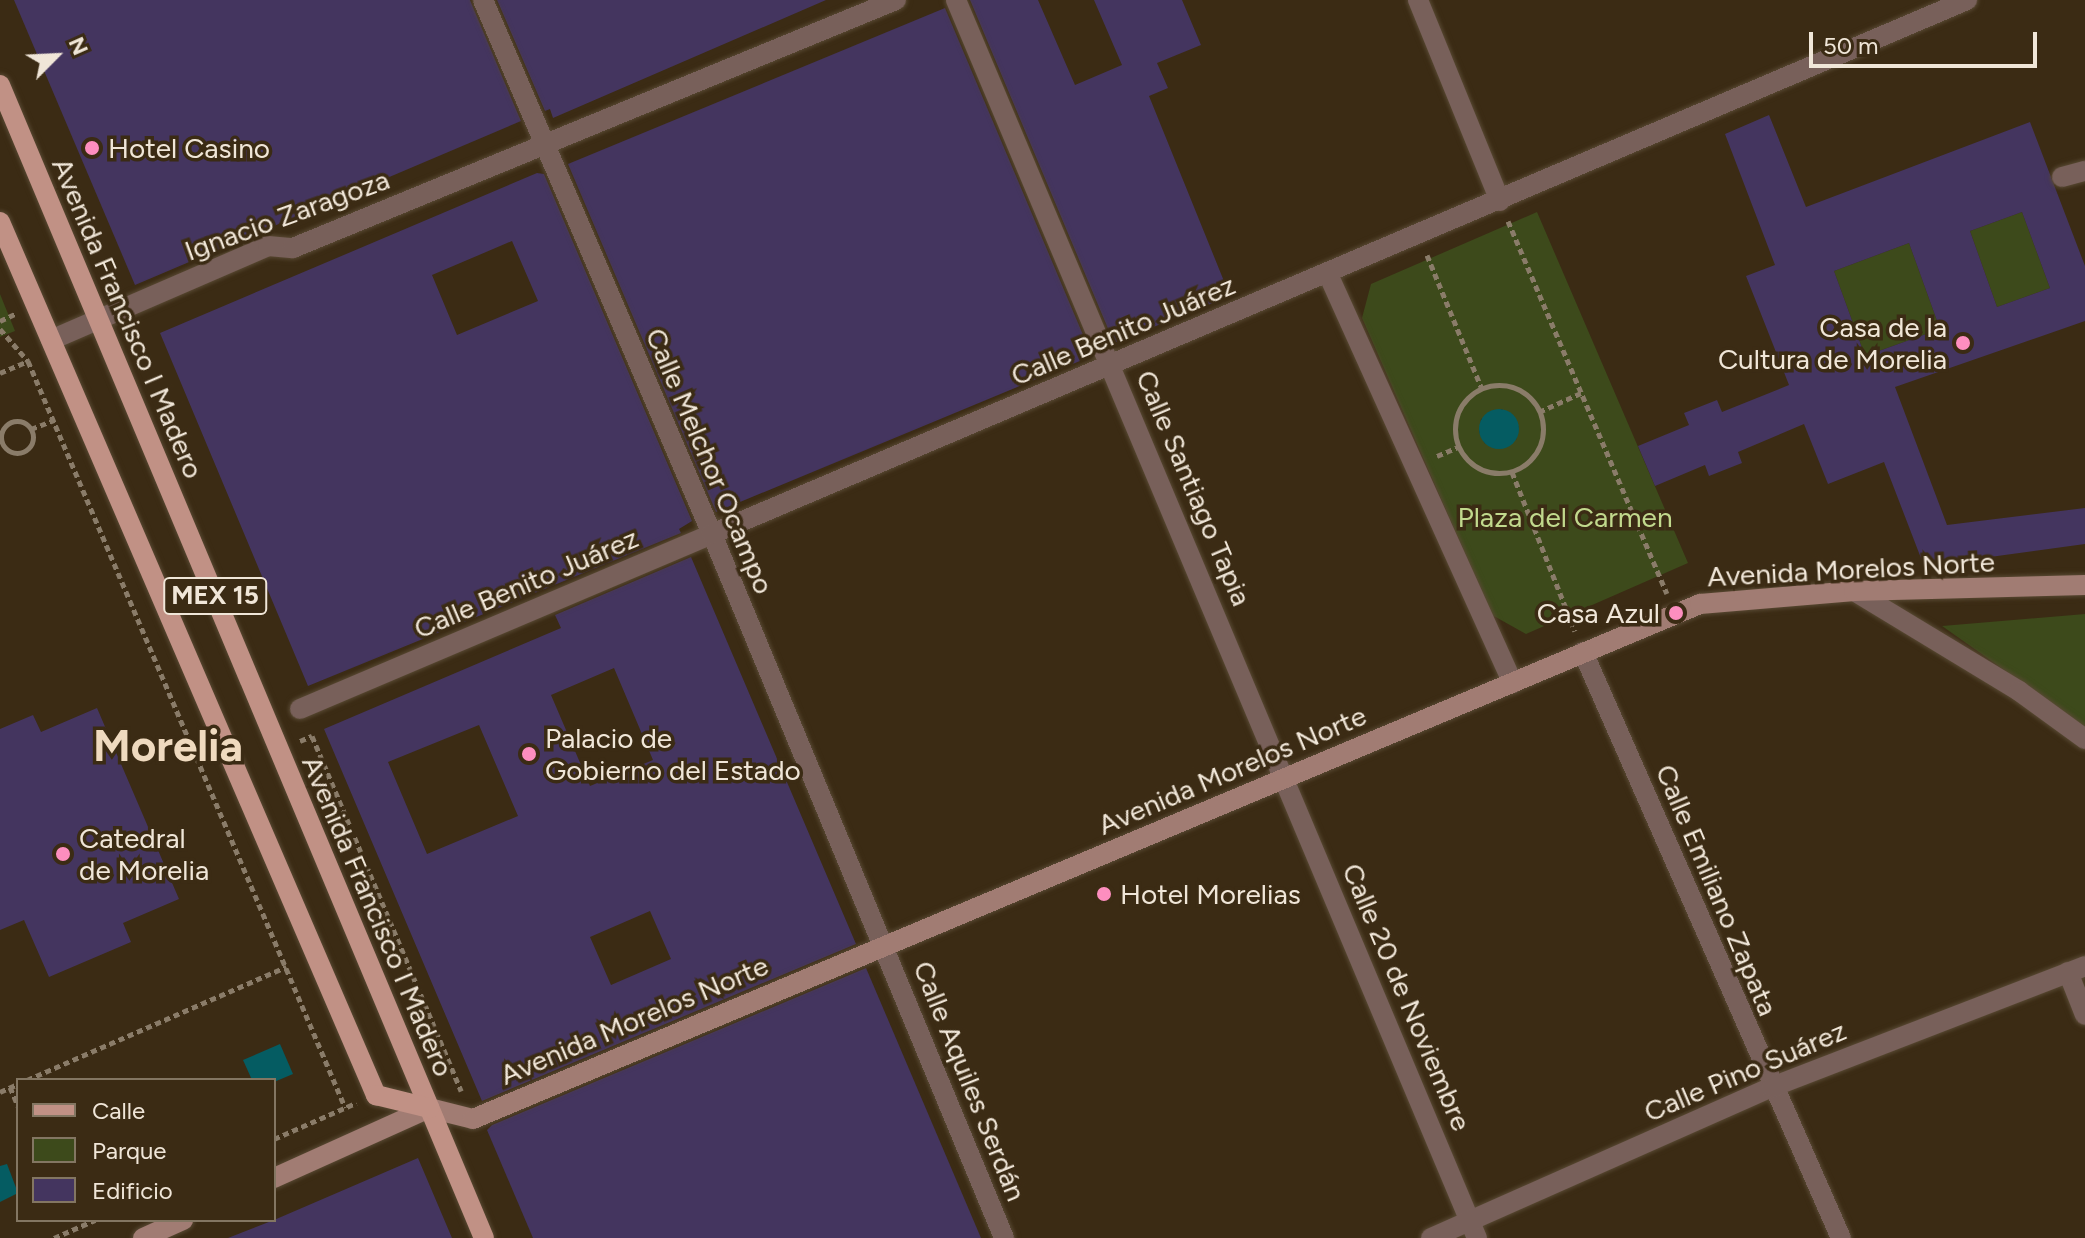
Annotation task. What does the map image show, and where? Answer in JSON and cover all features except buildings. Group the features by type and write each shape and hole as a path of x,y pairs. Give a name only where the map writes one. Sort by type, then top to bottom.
{"main road":[{"name":"Avenida Francisco I Madero","path":"0,85 429,1108"},
{"name":"Avenida Francisco I Madero","path":"0,222 376,1095 429,1108"},
{"name":"Avenida Morelos Norte","path":"473,1119 1700,604 1854,591 2085,585"},
{"path":"276,1177 429,1108 473,1119"},
{"name":"MEX 15","path":"429,1108 484,1238"},
{"path":"143,1238 179,1222"}],"street":[{"name":"Calle Melchor Ocampo","path":"483,0 884,944"},
{"name":"Ignacio Zaragoza","path":"51,340 268,246 293,248 896,0"},
{"name":"Calle Santiago Tapia","path":"956,0 1286,778"},
{"path":"1418,0 1500,201"},
{"name":"Calle Benito Juárez","path":"300,709 1967,0"},
{"path":"2062,177 2085,171"},
{"path":"1328,274 1513,683"},
{"path":"1854,591 2019,691 2085,739"},
{"name":"Calle Emiliano Zapata","path":"1583,652 1841,1238"},
{"name":"Calle 20 de Noviembre","path":"1286,778 1474,1229"},
{"name":"Calle Aquiles Serdán","path":"884,944 1004,1238"},
{"path":"2076,969 2085,1015"},
{"name":"Calle Pino Suárez","path":"1431,1238 1474,1229 1772,1087 2076,969"}],"path":[{"path":"1500,201 1675,615"},
{"path":"1419,235 1482,389"},
{"path":"0,329 28,361 345,1107"},
{"path":"0,373 28,361"},
{"path":"1509,386 1539,412 1539,447 1512,472 1475,467 1458,447 1456,420 1470,396 1482,389 1509,386"},
{"path":"1539,412 1581,393"},
{"path":"31,429 54,420"},
{"path":"10,422 25,423 31,429 32,442 25,451 15,453 1,443 3,429 10,422"},
{"path":"1512,472 1583,652"},
{"path":"312,736 473,1119"},
{"path":"32,1078 286,967"},
{"path":"0,1092 16,1085"},
{"path":"10,1087 16,1101"},
{"path":"69,1222 72,1230"},
{"path":"54,1238 90,1222"}],"green space":[{"name":"Plaza del Carmen","path":"1537,212 1688,563 1526,634 1492,615 1362,318 1371,284","holes":["1502,409 1519,427 1516,440 1485,444 1479,432 1481,419"]},
{"path":"2022,212 2050,288 1997,307 1970,231"},
{"path":"1909,243 1940,329 1865,356 1834,271"},
{"path":"0,294 15,331 0,337"},
{"path":"2085,614 2085,727 1942,626"}],"water":[{"path":"1499,409 1513,415 1519,429 1513,443 1499,449 1485,443 1479,429 1485,415"},
{"path":"280,1044 293,1074 276,1081 276,1078 251,1078 243,1060"},
{"path":"7,1164 16,1194 0,1202 0,1166"}],"place":[{"name":"Hotel Casino","path":"92,148"},
{"name":"Casa de la Cultura de Morelia","path":"1963,343"},
{"name":"Casa Azul","path":"1676,613"},
{"name":"Palacio de Gobierno del Estado","path":"529,754"},
{"name":"Catedral de Morelia","path":"63,854"},
{"name":"Hotel Morelias","path":"1104,894"}],"district":[{"name":"Morelia","path":"168,746"}]}
